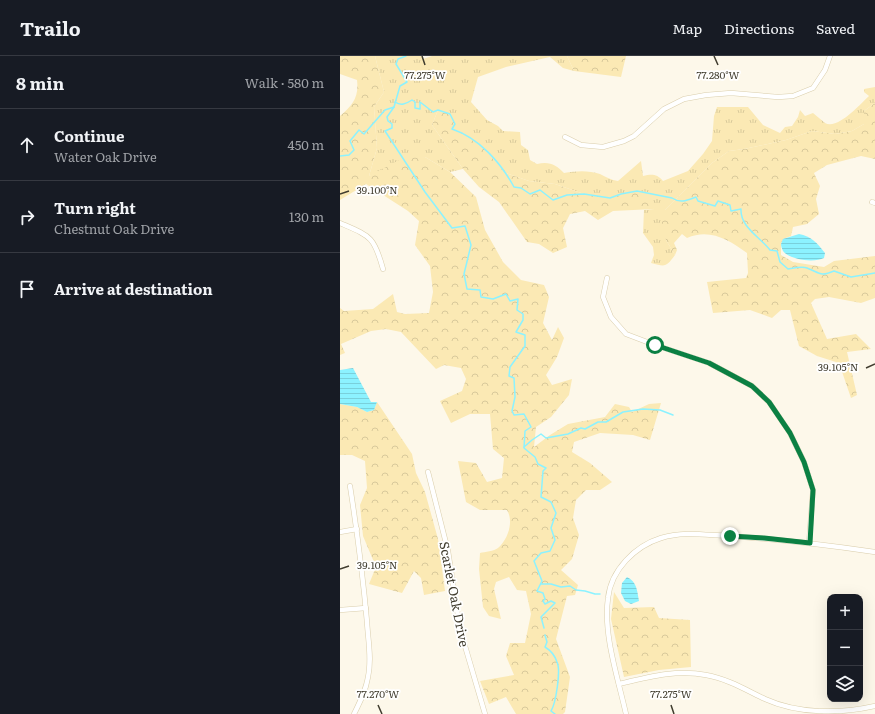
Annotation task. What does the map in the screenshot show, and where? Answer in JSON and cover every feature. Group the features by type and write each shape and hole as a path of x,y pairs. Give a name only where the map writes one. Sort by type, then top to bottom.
{"street":[{"path":"566,137 581,145 603,146 624,142 634,136 664,109 684,99 703,95 731,93 778,97 794,96 813,88 825,70 830,56"},
{"path":"340,223 365,234 374,242 378,250 383,269"},
{"path":"607,278 603,297 611,317 626,334 709,363 752,386 769,402 790,433 804,462 813,490 810,543"},
{"name":"Scarlet Oak Drive","path":"428,472 448,551 460,629 485,714"},
{"path":"350,486 357,529 366,608 369,667 363,694 354,714"},
{"path":"340,532 357,529"},
{"path":"626,714 608,632 608,598 611,584 617,572 627,559 643,546 662,538 689,534 764,538 875,552"},
{"path":"340,610 366,608"},
{"path":"619,684 653,676 680,673 706,675 727,681 766,700 805,712 849,712 875,706"}],"green space":[{"path":"340,56 375,56 384,92 374,107 377,148 369,176 403,158 425,157 450,172 476,197 485,230 503,262 521,280 544,285 549,297 543,323 552,340 558,327 564,338 557,357 546,375 552,385 572,379 569,395 551,417 536,427 534,447 568,424 605,417 615,404 629,407 632,412 649,404 661,403 650,440 633,435 600,433 574,442 572,452 590,463 612,482 600,490 586,490 576,500 573,518 579,535 572,559 561,570 578,585 575,595 567,596 556,639 570,677 565,712 563,714 516,714 506,697 489,704 480,681 514,675 506,656 510,643 525,643 531,614 526,591 517,590 509,577 496,582 494,589 501,619 489,616 483,607 479,569 480,553 494,550 502,544 509,530 510,520 507,510 480,510 466,502 458,461 476,463 487,482 502,478 504,458 493,449 490,414 470,414 451,423 440,401 462,391 466,379 461,368 444,365 436,369 401,332 386,329 371,331 341,344 345,353 340,355 340,308 344,311 373,309 393,294 397,312 405,314 429,313 433,292 430,266 415,245 419,221 408,211 366,184 340,200 340,116 352,104 356,96 357,80 340,74"},
{"path":"375,56 421,56 423,59 432,56 567,56 574,71 563,68 550,57 506,67 478,77 471,102 487,120 498,126 503,131 520,132 521,145 528,150 530,160 537,164 549,163 564,173 582,171 591,172 618,181 641,161 643,176 654,175 663,181 688,171 712,141 714,116 717,107 748,107 763,125 780,133 785,127 792,126 798,117 800,110 805,116 813,113 825,123 836,123 842,120 869,96 864,92 864,89 875,87 875,103 864,111 864,124 852,131 835,134 812,131 786,140 729,151 712,163 665,210 666,240 675,255 667,264 660,265 651,263 654,255 653,247 643,233 644,210 654,209 621,194 610,198 584,194 555,184 529,181 506,173 482,146 461,132 452,129 455,124 450,114 438,110 432,125 463,169 450,172 425,157 369,176 377,148 374,107 384,92"},
{"path":"567,56 626,56 621,77 574,71"},
{"path":"875,103 875,159 861,156 827,165 814,173 820,186 816,199 819,214 807,224 793,227 791,236 783,239 781,244 781,255 793,262 824,267 834,261 875,256 875,298 861,303 829,297 815,299 811,303 827,339 856,334 871,349 847,352 857,395 851,398 839,363 817,356 799,346 790,310 781,310 772,318 750,310 713,313 707,282 746,278 748,273 747,253 719,237 704,234 687,238 682,234 674,243 677,250 675,255 666,240 661,220 665,210 712,163 729,151 786,140 812,131 835,134 852,131 864,124 864,111"},
{"path":"438,110 450,114 455,124 452,129 461,132 482,146 506,173 529,181 555,184 584,194 610,198 637,191 648,192 654,209 613,211 598,220 585,211 570,214 563,228 567,247 553,253 539,244 527,242 499,202 479,187 463,169 432,125"},
{"path":"377,402 412,454 416,473 425,492 438,539 445,591 424,595 421,578 414,571 402,593 369,584 376,567 363,536 360,505 367,488 365,461 352,455 340,455 340,404 357,407 367,412 374,410"},
{"path":"614,592 624,608 654,607 659,618 690,620 691,667 659,670 624,677 611,619"}],"water":[{"path":"799,234 807,236 816,243 825,253 824,258 820,260 802,260 786,254 783,251 781,244 783,239"},
{"path":"353,368 371,402 377,402 374,410 367,412 357,407 340,404 340,370"},
{"path":"627,577 635,584 639,601 631,604 625,601 621,593 622,583"}],"waterway":[{"path":"340,156 349,155 354,150 350,141 359,130 364,134 385,110 394,107 400,86 407,82 396,64 398,59 406,56"},
{"path":"395,102 404,104 412,100 415,102 415,108 420,109 420,102 433,112 438,110 450,114 455,124 452,129 471,138 480,145 496,160 514,187 521,188 530,194 540,190 553,200 567,195 584,194 610,198 637,191 672,198 678,201 696,197 698,201 715,206 718,201 730,205 731,211 741,209 747,226 770,250 777,251 780,262 788,269 805,267 818,273 823,274 834,271 851,277 875,273"},
{"path":"394,107 387,117 388,121 392,124 392,128 385,131 425,192 452,228 465,226 471,245 464,274 467,289 480,290 481,297 493,299 506,294 510,301 518,299 517,310 523,314 523,320 516,332 525,335 525,346 510,367 509,376 514,378 515,397 512,411 514,415 524,414 531,427 525,431 524,448 535,457 538,464 546,468 543,471 541,497 551,502 556,513 551,528 555,540 550,551 541,553 534,561 542,581 537,591 543,593 545,599 543,601 545,604 551,601 555,603 541,617 544,628"},
{"path":"524,447 541,434 546,438 568,434 581,428 585,429 598,422 606,422 623,412 643,409 660,410 673,415"},
{"path":"541,584 551,584 561,587 570,586 576,590 600,594"},
{"path":"545,635 547,642 545,647 554,655 558,666 555,701 551,711 555,714"}],"route":[{"path":"655,345 709,363 752,386 769,402 790,433 804,462 813,490 810,543 730,536"}]}
